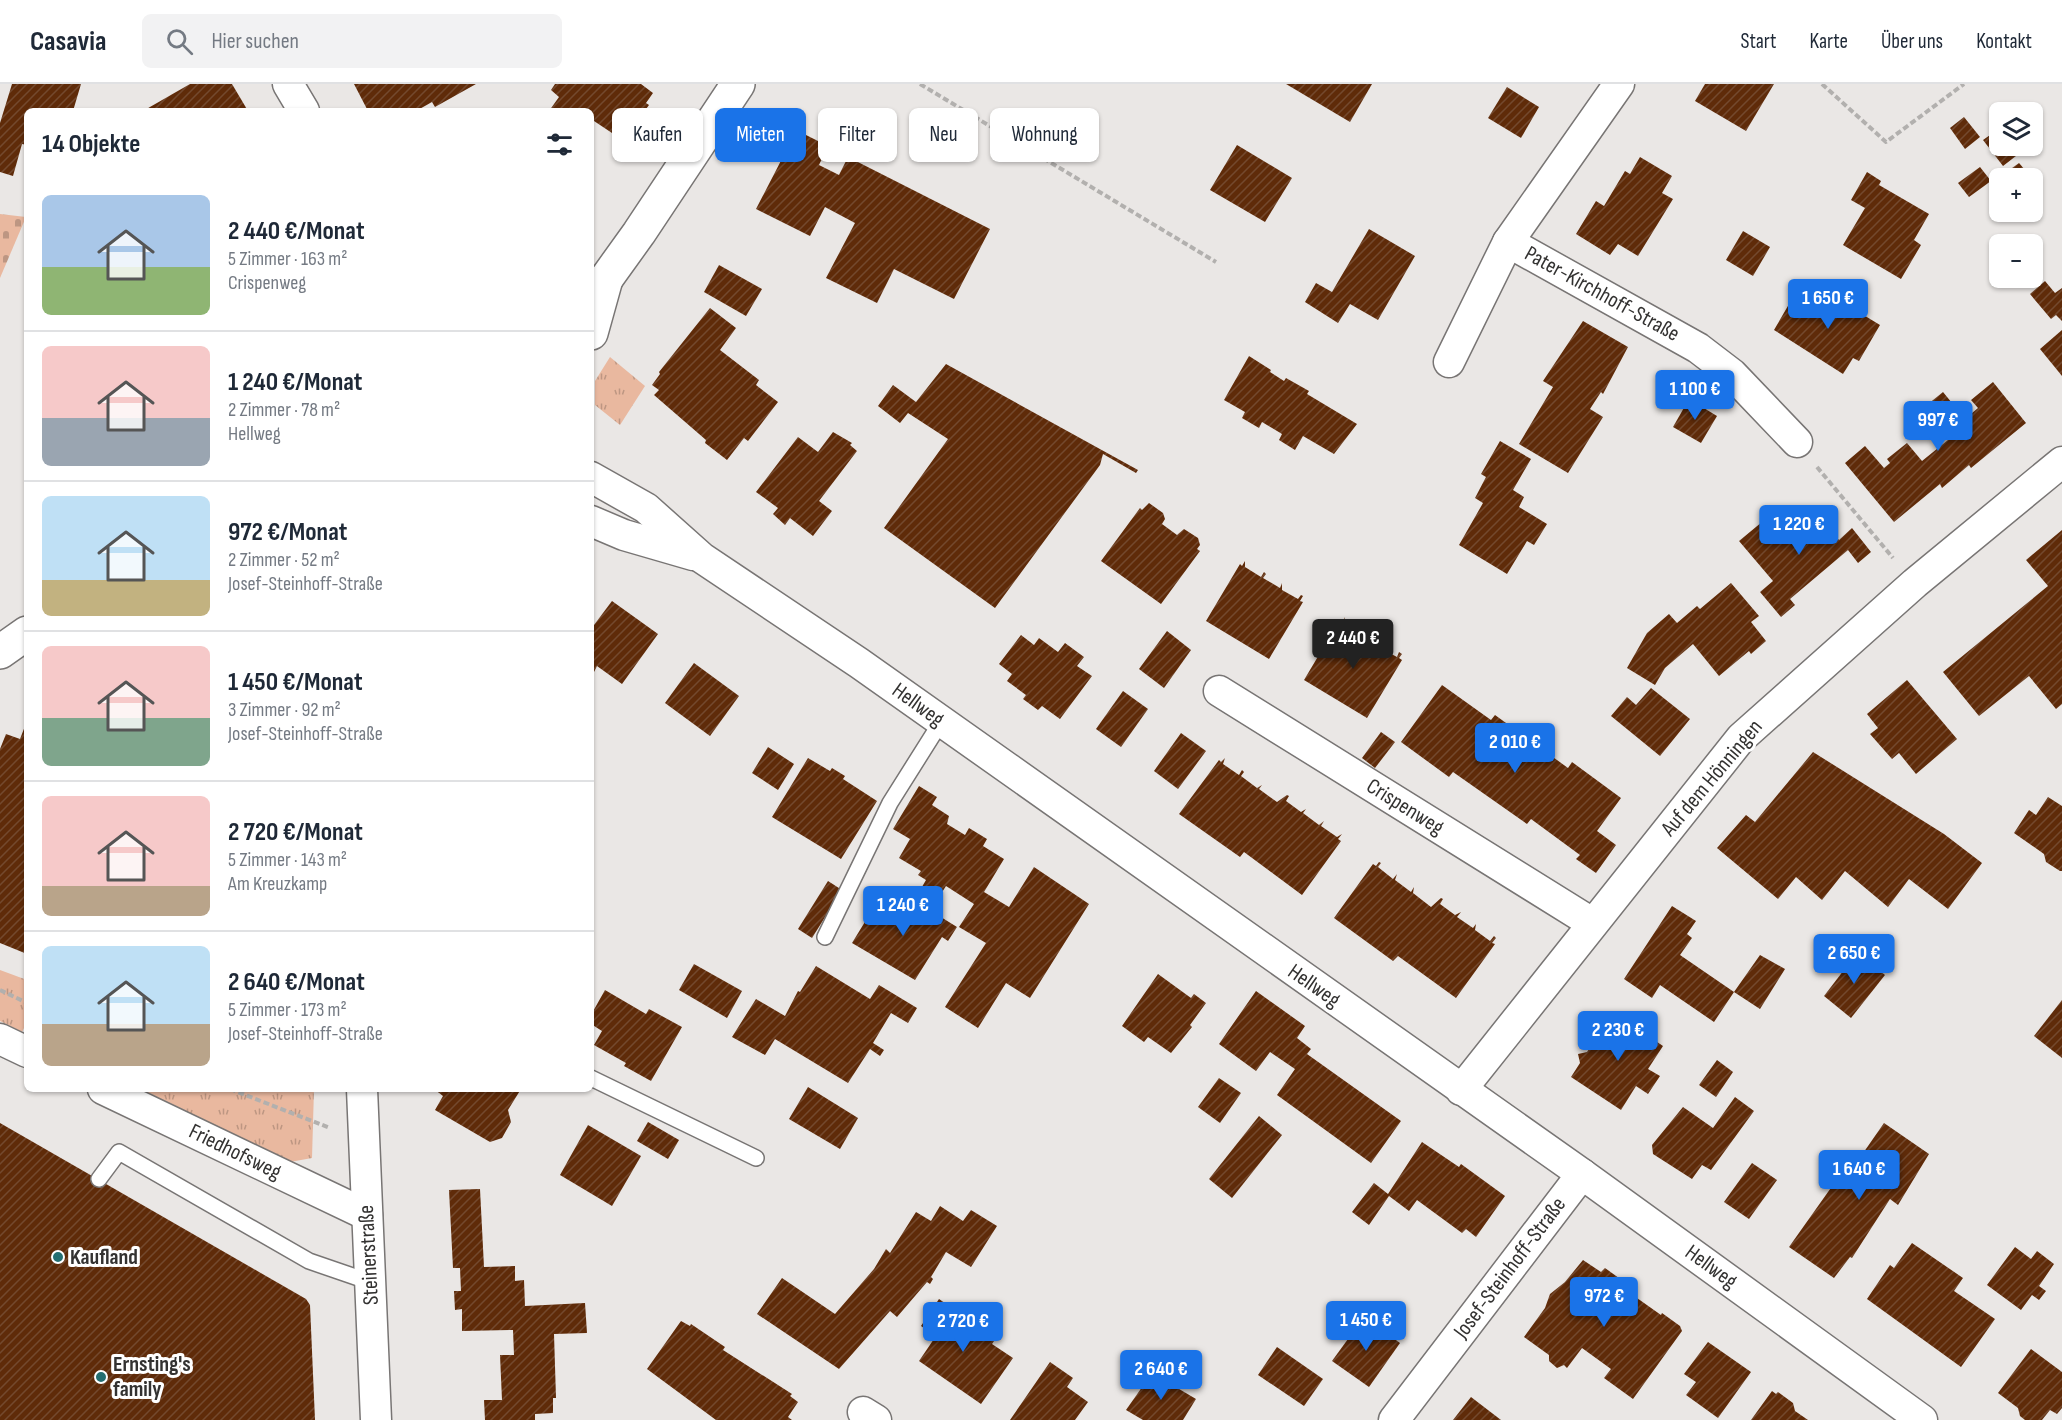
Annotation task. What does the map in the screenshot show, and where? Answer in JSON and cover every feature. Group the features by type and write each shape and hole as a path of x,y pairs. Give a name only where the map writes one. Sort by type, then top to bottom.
{"street":[{"path":"288,84 302,108"},
{"path":"594,312 598,285 738,84"},
{"name":"Pater-Kirchhoff-Straße","path":"1449,362 1508,242 1619,84"},
{"name":"Pater-Kirchhoff-Straße","path":"1508,242 1698,348 1732,374 1797,442"},
{"name":"Auf dem Hönningen","path":"1461,1090 1741,738 1915,584 2062,462"},
{"name":"Hellweg","path":"594,479 646,508 702,558 941,722 1582,1174 1923,1420"},
{"name":"Hellweg","path":"594,522 624,535 702,558"},
{"path":"0,652 24,635"},
{"name":"Crispenweg","path":"1219,691 1592,923"},
{"path":"0,1039 24,1051"},
{"name":"Friedhofsweg","path":"109,1092 367,1215"},
{"name":"Steinerstraße","path":"362,1092 376,1420"},
{"name":"Josef-Steinhoff-Straße","path":"1394,1420 1582,1174"}],"lane":[{"path":"825,937 890,802 941,722"},
{"path":"594,1079 756,1158"},
{"path":"99,1179 119,1152 309,1261 370,1282"}],"path":[{"path":"920,84 1216,262"},
{"path":"1822,84 1887,142 1964,84"},
{"path":"1797,442 1915,584"},
{"path":"0,990 24,1002"},
{"path":"237,1092 318,1125 363,1136"}],"green space":[{"path":"0,214 24,217 24,222 0,278"},
{"path":"610,357 645,386 620,425 595,405 595,381"},
{"path":"0,970 24,979 24,1028 22,1032 0,1021"},
{"path":"147,1092 314,1092 312,1158 290,1162"}],"building":[{"path":"12,84 81,84 74,108 24,108 24,144 22,144 13,176 0,172 0,123"},
{"path":"190,84 232,84 246,108 148,108"},
{"path":"354,84 476,84 435,107 432,102 421,108 366,108"},
{"path":"555,84 641,84 653,93 646,103 649,105 647,108 612,108 612,133 594,121 594,108 551,108 559,97 551,90"},
{"path":"1286,84 1372,84 1350,122"},
{"path":"1705,84 1774,84 1746,131 1695,101"},
{"path":"1507,87 1539,107 1521,138 1488,118"},
{"path":"1964,117 1980,137 1965,149 1950,128"},
{"path":"806,135 818,141 819,165 839,175 846,162 858,162 990,229 954,299 894,269 877,303 826,278 855,223 825,207 810,236 756,209 780,162 806,162"},
{"path":"1989,136 1989,148 1983,140"},
{"path":"1237,145 1292,178 1265,222 1210,190"},
{"path":"1995,156 2016,156 2003,166"},
{"path":"1640,157 1672,176 1662,193 1673,199 1638,256 1618,244 1610,255 1576,234 1596,201 1604,206 1625,171 1630,174"},
{"path":"2019,163 2023,168 2012,168"},
{"path":"1980,167 1989,178 1989,182 1969,197 1958,183"},
{"path":"1867,172 1881,181 1879,185 1929,214 1914,240 1921,245 1901,279 1843,245 1865,208 1851,200"},
{"path":"1369,229 1415,256 1378,320 1350,304 1338,323 1305,302 1316,283 1332,292"},
{"path":"1743,231 1770,247 1753,276 1726,260"},
{"path":"719,265 762,289 746,316 704,292"},
{"path":"2045,281 2055,293 2062,288 2062,321 2056,315 2051,319 2030,294 2037,288 2043,288"},
{"path":"1819,288 1880,325 1859,361 1853,358 1843,374 1774,330 1792,299 1807,308"},
{"path":"710,308 736,328 720,350 759,380 756,385 778,402 748,441 744,438 727,460 705,443 706,440 654,395 659,390 652,385 660,374 659,372"},
{"path":"1583,321 1628,347 1603,394 1601,392 1590,409 1603,417 1568,473 1519,444 1553,387 1543,381"},
{"path":"2062,330 2062,376 2040,349"},
{"path":"1249,356 1284,381 1286,378 1309,391 1307,394 1357,424 1334,454 1303,436 1295,450 1279,440 1282,434 1262,422 1259,428 1242,418 1245,412 1224,400"},
{"path":"946,364 1138,470 1136,473 1103,454 1100,465 995,608 884,528 948,439 908,413 900,423 878,406 893,385 916,402"},
{"path":"1993,382 2026,423 1971,468 1969,465 1942,488 1940,484 1894,522 1845,463 1865,446 1884,468 1890,463 1887,459 1907,443 1922,461 1948,440 1922,409 1943,392 1965,419 1978,408 1971,400"},
{"path":"1689,399 1717,416 1701,443 1673,427"},
{"path":"833,432 852,443 850,445 857,451 819,501 832,511 813,536 790,518 785,525 773,514 778,508 756,492 798,437 818,452"},
{"path":"1500,441 1531,459 1513,490 1524,497 1519,507 1547,524 1534,545 1527,541 1507,574 1459,545 1483,503 1475,498 1486,477 1481,474"},
{"path":"1149,503 1163,513 1165,519 1162,524 1177,535 1184,529 1198,538 1200,545 1197,549 1200,551 1161,604 1101,561 1140,508 1142,510"},
{"path":"1812,507 1839,540 1852,528 1871,552 1858,563 1848,550 1790,599 1795,605 1781,617 1760,592 1773,581 1739,541 1762,522 1780,543 1798,528 1794,522"},
{"path":"2062,530 2062,704 2056,709 2029,676 1979,716 1943,672 2048,586 2026,560"},
{"path":"1245,561 1245,567 1261,577 1264,572 1266,574 1263,578 1280,588 1282,583 1282,590 1298,599 1301,595 1303,596 1300,601 1303,602 1269,659 1206,621 1240,564 1242,566"},
{"path":"1731,583 1759,616 1751,622 1766,641 1751,654 1749,651 1719,676 1693,644 1665,668 1655,685 1627,668 1647,633 1669,614 1677,623 1697,606 1700,609"},
{"path":"612,601 658,634 622,684 597,666 594,672 594,625"},
{"path":"1345,617 1343,625 1359,635 1362,631 1361,637 1378,647 1380,642 1383,643 1380,648 1397,657 1399,652 1402,654 1399,658 1402,660 1367,718 1304,680 1338,623 1341,624"},
{"path":"1167,631 1191,650 1164,688 1139,669"},
{"path":"1021,635 1034,645 1039,638 1058,652 1065,643 1084,657 1077,666 1092,676 1060,719 1042,706 1038,710 1023,699 1026,695 1007,681 1012,674 999,664"},
{"path":"694,663 739,696 710,736 665,703"},
{"path":"1907,680 1957,739 1916,774 1899,753 1892,759 1870,734 1878,728 1867,714"},
{"path":"1442,685 1491,720 1495,715 1568,768 1572,762 1621,798 1597,831 1616,845 1596,873 1576,859 1580,855 1531,819 1527,824 1453,772 1449,777 1401,742"},
{"path":"1651,688 1690,719 1660,756 1611,716 1627,697 1636,705"},
{"path":"1123,691 1148,709 1121,747 1096,729"},
{"path":"24,729 24,953 0,943 0,749 6,734 20,739"},
{"path":"1381,732 1395,742 1375,768 1362,758"},
{"path":"1181,733 1206,751 1178,789 1154,771"},
{"path":"768,747 794,764 778,790 752,773"},
{"path":"1813,752 1944,834 1982,863 1948,909 1909,879 1888,907 1845,871 1822,900 1796,877 1778,899 1717,848 1746,815 1755,822"},
{"path":"808,758 830,771 832,768 845,776 843,779 877,801 841,859 772,817"},
{"path":"1225,758 1223,764 1239,775 1242,770 1244,772 1241,776 1257,788 1262,785 1259,789 1277,802 1287,795 1289,796 1286,801 1301,812 1306,809 1303,813 1319,825 1324,821 1321,826 1337,837 1342,834 1338,839 1341,841 1302,895 1244,852 1240,857 1179,814 1219,760 1221,762"},
{"path":"919,786 937,797 932,805 949,816 947,824 965,835 969,828 987,839 983,846 1004,859 984,892 1009,907 1034,867 1089,904 1030,998 1006,983 978,1028 945,1007 986,943 959,927 974,904 946,886 935,903 919,892 926,880 918,875 921,871 899,858 910,839 893,829"},
{"path":"2048,797 2062,806 2062,871 2046,862 2044,854 2014,833 2029,810 2036,815"},
{"path":"1379,862 1381,863 1378,867 1393,879 1397,874 1395,880 1411,892 1414,887 1413,893 1431,907 1441,898 1443,899 1440,904 1455,915 1461,912 1457,917 1473,928 1476,924 1475,930 1490,941 1494,936 1496,938 1492,943 1495,944 1456,998 1398,956 1393,961 1334,918 1373,864 1376,866"},
{"path":"828,881 842,890 812,938 798,929"},
{"path":"879,899 913,920 923,906 957,927 948,941 942,937 915,980 852,943"},
{"path":"1672,906 1696,921 1687,934 1692,938 1680,955 1734,992 1714,1022 1660,985 1652,998 1624,979"},
{"path":"1857,953 1885,975 1851,1018 1824,996"},
{"path":"1760,955 1785,969 1760,1009 1734,992"},
{"path":"694,964 742,991 727,1018 679,990"},
{"path":"816,966 870,999 879,985 917,1008 908,1023 891,1013 873,1043 884,1050 880,1056 870,1049 848,1083 775,1039 765,1055 732,1037 756,999 785,1016 798,991 800,992"},
{"path":"1158,974 1191,998 1194,994 1206,1003 1190,1025 1192,1027 1171,1053 1148,1037 1144,1042 1122,1026"},
{"path":"605,990 646,1014 649,1009 682,1027 651,1081 624,1066 626,1063 594,1045 602,1031 594,1026 594,1010"},
{"path":"1256,991 1305,1026 1297,1038 1311,1049 1307,1054 1401,1121 1371,1163 1277,1095 1295,1069 1270,1052 1256,1071 1219,1044"},
{"path":"2062,1000 2062,1058 2034,1036"},
{"path":"1613,1012 1663,1046 1648,1069 1660,1076 1648,1094 1636,1086 1621,1110 1571,1077 1580,1063 1578,1054 1587,1052 1597,1038 1596,1029 1604,1027"},
{"path":"1717,1060 1733,1072 1716,1097 1699,1085"},
{"path":"1219,1078 1241,1093 1220,1123 1198,1107"},
{"path":"808,1087 858,1118 840,1149 789,1119"},
{"path":"438,1092 519,1092 508,1110 511,1122 502,1138 490,1142 435,1110 443,1096"},
{"path":"1735,1097 1754,1111 1711,1170 1702,1165 1692,1179 1653,1154 1652,1145 1683,1107 1713,1128"},
{"path":"1259,1116 1282,1135 1232,1198 1209,1179"},
{"path":"648,1122 679,1140 668,1159 637,1141"},
{"path":"0,1123 306,1299 310,1305 315,1420 0,1420"},
{"path":"1884,1123 1929,1154 1898,1205 1890,1199 1852,1258 1850,1257 1834,1278 1789,1247 1845,1168 1850,1172"},
{"path":"588,1125 641,1156 612,1206 560,1175"},
{"path":"1422,1142 1459,1167 1461,1164 1505,1196 1476,1237 1466,1229 1462,1233 1417,1200 1409,1211 1389,1196 1369,1225 1352,1212 1374,1183 1388,1194"},
{"path":"1752,1163 1777,1180 1749,1219 1724,1202"},
{"path":"480,1189 484,1267 515,1266 515,1281 524,1280 525,1306 585,1303 587,1333 554,1334 556,1398 553,1398 553,1413 535,1414 535,1420 485,1420 484,1400 502,1400 500,1355 514,1355 513,1330 462,1331 462,1309 455,1310 454,1291 461,1291 460,1268 453,1268 449,1190"},
{"path":"940,1206 963,1221 971,1210 997,1226 971,1267 946,1252 931,1277 933,1279 930,1284 927,1282 897,1317 890,1311 839,1369 757,1314 782,1278 835,1314 874,1269 886,1249 890,1253 916,1212 931,1221"},
{"path":"1912,1243 1963,1278 1954,1291 1995,1319 1961,1367 1867,1299 1890,1265 1894,1268"},
{"path":"2015,1247 2031,1259 2037,1251 2054,1264 2039,1286 2046,1291 2039,1300 2032,1295 2021,1310 1987,1285"},
{"path":"1583,1260 1601,1272 1605,1268 1623,1281 1620,1286 1680,1326 1682,1331 1633,1399 1604,1378 1611,1369 1582,1348 1567,1368 1564,1365 1557,1368 1549,1361 1549,1355 1524,1337 1545,1308 1550,1294 1565,1282"},
{"path":"939,1299 996,1338 992,1344 1013,1358 981,1404 919,1361 936,1336 921,1326"},
{"path":"1364,1317 1400,1343 1369,1387 1332,1361"},
{"path":"681,1321 690,1326 691,1324 725,1347 723,1350 792,1394 790,1396 798,1402 788,1417 792,1420 716,1420 647,1369"},
{"path":"1708,1342 1751,1372 1718,1418 1686,1395 1696,1382 1684,1374"},
{"path":"1277,1347 1323,1379 1304,1406 1258,1375"},
{"path":"2031,1349 2062,1372 2062,1408 2057,1414 2050,1410 2042,1420 2025,1420 2020,1416 2018,1408 1998,1393"},
{"path":"1050,1362 1073,1378 1067,1387 1088,1402 1075,1420 1010,1420"},
{"path":"1152,1373 1196,1399 1183,1420 1143,1420 1126,1410"},
{"path":"1772,1391 1776,1394 1778,1392 1793,1403 1795,1411 1808,1420 1751,1420"},
{"path":"1471,1397 1501,1420 1453,1420"}],"place":[{"name":"Kaufland","path":"58,1257"},
{"name":"Ernsting's family","path":"101,1377"}]}
